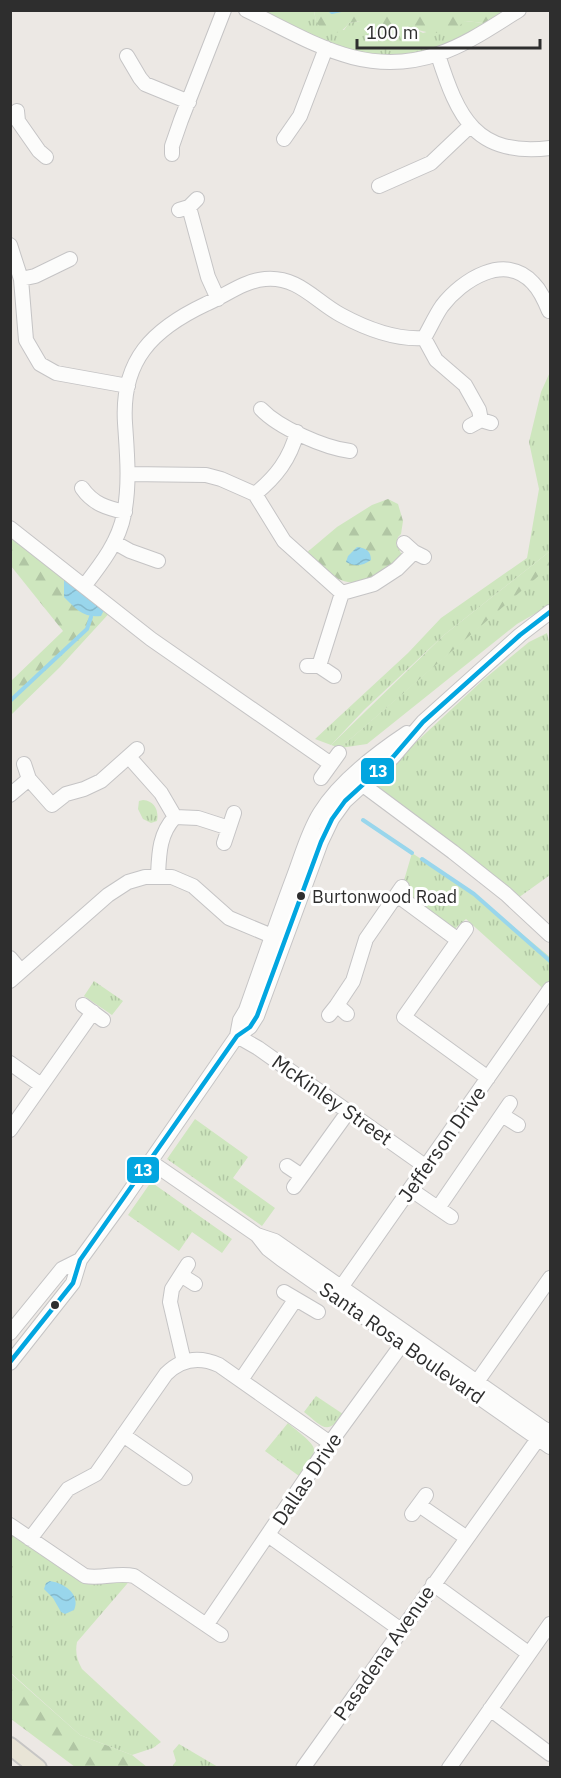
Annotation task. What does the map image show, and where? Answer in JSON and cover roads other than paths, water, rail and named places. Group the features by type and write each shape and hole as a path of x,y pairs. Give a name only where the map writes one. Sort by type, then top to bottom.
{"main road":[{"path":"10,1746 38,1767"}],"street":[{"path":"172,154 172,146 224,10"},
{"path":"246,10 351,58 393,63 438,55 458,46 519,10"},
{"path":"284,139 300,116 326,48"},
{"path":"126,54 145,84 189,102"},
{"path":"438,55 455,103 470,126 505,147 550,148"},
{"path":"15,118 46,157"},
{"path":"377,187 431,163 470,126"},
{"path":"188,205 208,277 218,299"},
{"path":"10,245 21,279 17,324 40,364 56,373 128,387"},
{"path":"21,279 35,276 72,258"},
{"path":"424,338 439,311 453,294 472,278 494,269 516,271 525,275 539,290 548,313"},
{"path":"85,585 102,564 114,542 125,512 128,474 125,422 128,387 138,360 154,337 172,322 255,281 284,280 301,286 349,319 396,336 424,338"},
{"path":"424,338 436,360 465,385 479,410 481,423"},
{"path":"261,410 297,432 332,447 350,451"},
{"path":"255,494 278,474 291,451 297,432"},
{"path":"128,474 206,475 255,494 284,541 342,593"},
{"path":"82,488 90,498 104,507 125,512"},
{"path":"10,528 85,585 147,645 254,718 335,759 321,778"},
{"path":"114,542 130,551 158,561"},
{"path":"342,593 374,584 397,568 414,551"},
{"path":"334,676 313,666 342,593"},
{"path":"10,1363 73,1283 80,1260 237,1036 240,1020 278,939 315,823 335,793 393,756 423,722 520,635 550,612"},
{"path":"520,635 550,622"},
{"path":"24,764 28,779 52,805 66,794 93,786 133,753 175,817"},
{"path":"10,795 28,779"},
{"path":"357,781 506,894 550,935"},
{"path":"224,843 234,813"},
{"path":"175,817 198,818 229,828"},
{"path":"158,876 163,834 175,817"},
{"path":"10,981 120,886 136,879 158,876 172,878 193,886 229,918 278,939"},
{"path":"338,1011 353,981 366,939 400,891 462,934 400,1023 488,1078"},
{"path":"10,958 21,971"},
{"name":"Jefferson Drive","path":"338,1292 550,991"},
{"path":"10,1130 93,1012"},
{"name":"McKinley Street","path":"237,1036 258,1048 425,1166"},
{"path":"10,1063 41,1085"},
{"path":"438,1208 506,1109 518,1125"},
{"path":"287,1166 298,1182 348,1112"},
{"name":"Santa Rosa Boulevard","path":"150,1162 258,1235 268,1249 338,1292 544,1433 550,1447"},
{"path":"410,1189 451,1217"},
{"path":"10,1333 62,1269 80,1260"},
{"path":"183,1362 170,1302 172,1289 184,1269 195,1284"},
{"path":"474,1386 550,1278"},
{"path":"241,1380 290,1296 318,1312"},
{"name":"Dallas Drive","path":"207,1624 330,1443 406,1339"},
{"path":"30,1539 62,1494 73,1485 96,1474 166,1374 174,1366 183,1362 210,1361 241,1380 330,1443"},
{"name":"Pasadena Avenue","path":"303,1767 466,1538 544,1433"},
{"path":"123,1435 185,1478"},
{"path":"419,1505 466,1538"},
{"path":"10,1525 86,1576 95,1578 126,1574 134,1576 221,1635"},
{"path":"268,1535 401,1630"},
{"path":"433,1584 528,1653"},
{"path":"449,1767 550,1624"},
{"path":"490,1709 550,1754"}],"water":[{"path":"357,547 367,551 371,560 359,565 346,562 348,556"},
{"path":"75,578 104,610 101,616 85,614 64,597 64,579"},
{"path":"50,1581 70,1590 76,1604 74,1610 65,1614 61,1612 53,1598 44,1589 46,1583"}],"waterway":[{"path":"330,10 332,12 341,10"},
{"path":"10,701 87,629 91,617"},
{"path":"363,820 412,853"},
{"path":"422,859 474,894 550,961"}],"place":[{"name":"Burtonwood Road","path":"301,896"}]}
